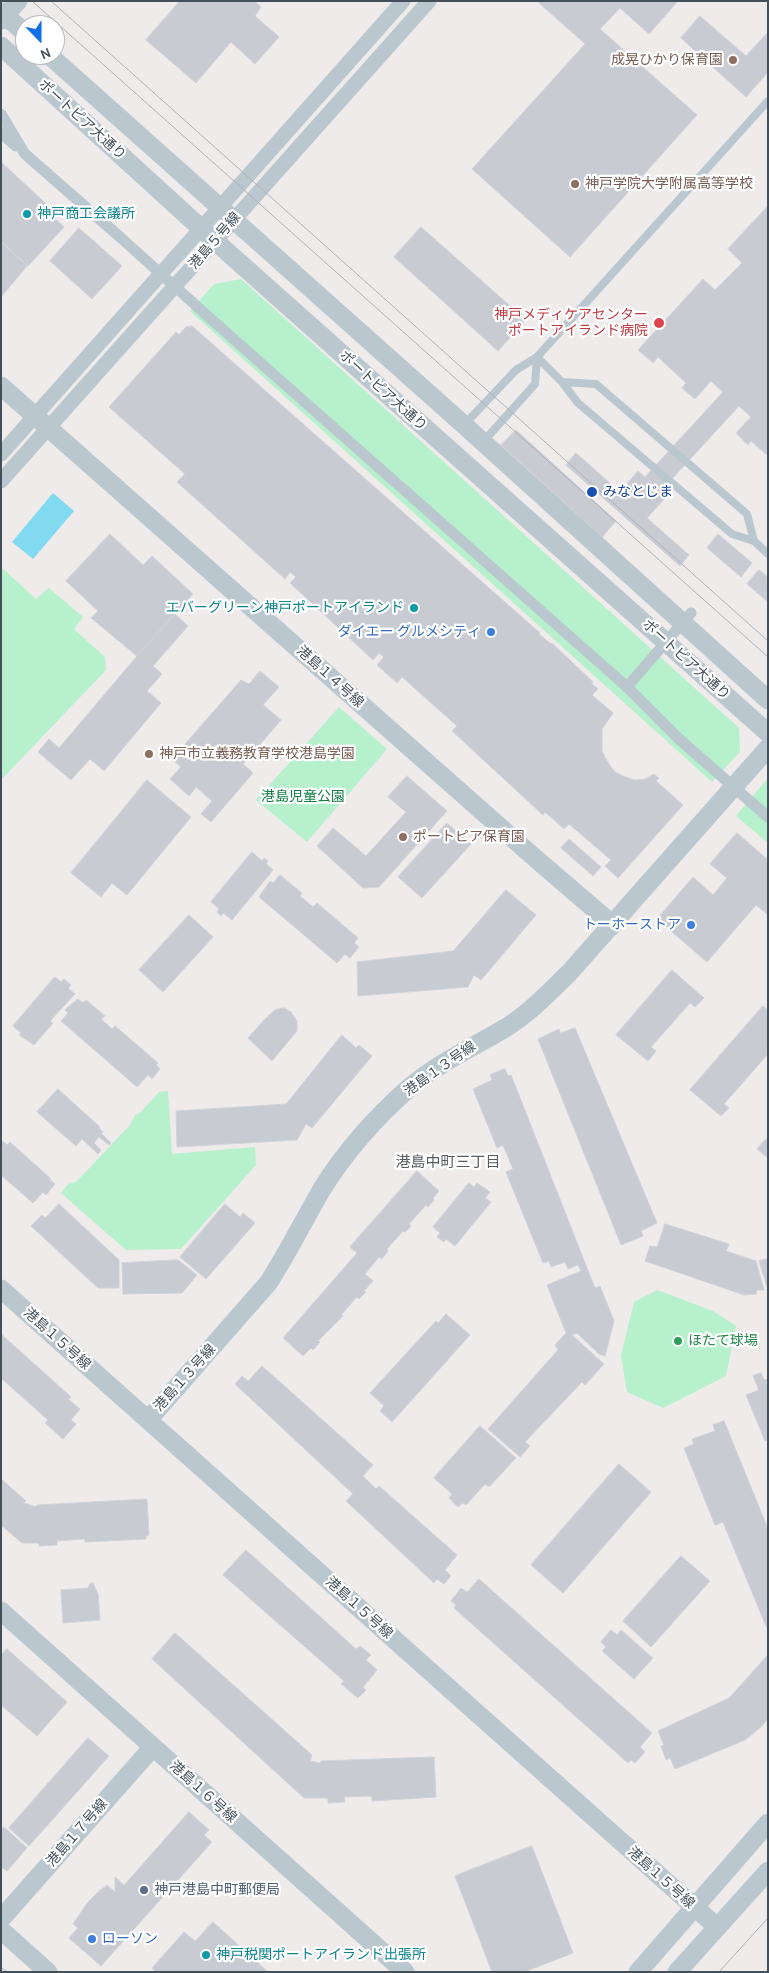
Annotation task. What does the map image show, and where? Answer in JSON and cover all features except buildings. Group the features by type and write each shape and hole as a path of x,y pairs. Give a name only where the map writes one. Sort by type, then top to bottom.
{"street":[{"path":"15,25 3,16 18,1"},
{"name":"港島５号線","path":"1,454 42,421 215,241 227,213 403,1"},
{"name":"港島５号線","path":"1,481 42,421 201,228 227,213 429,1"},
{"name":"ポートピア大通り","path":"1,46 215,241 768,733"},
{"name":"ポートピア大通り","path":"61,65 768,700"},
{"path":"1,114 25,154"},
{"path":"1,133 627,688 679,739 768,817"},
{"name":"港島１４号線","path":"1,386 613,925"},
{"path":"627,688 691,613"},
{"name":"港島１３号線","path":"148,1420 269,1282 285,1257 322,1189 345,1157 378,1118 410,1087 472,1046 504,1029 536,1005 569,973 613,925 768,748"},
{"name":"港島１５号線","path":"1,1289 717,1927"},
{"name":"港島１６号線","path":"1,1610 405,1972"},
{"name":"港島１７号線","path":"1,1919 153,1747"},
{"path":"638,1972 768,1823"},
{"path":"677,1972 768,1871"},
{"path":"1,1930 48,1972"}],"lane":[{"path":"464,425 516,370 537,357 768,101"},
{"path":"537,357 562,382 578,403 732,534 754,541 768,554"},
{"path":"483,442 535,384 537,357"},
{"path":"562,382 596,384 747,514 754,541"}],"green space":[{"path":"241,279 739,728 740,752 712,782 190,311 214,284"},
{"path":"1,567 36,599 49,588 83,617 74,629 105,657 106,670 1,780"},
{"name":"港島児童公園","path":"339,707 387,749 307,842 256,800"},
{"path":"768,778 768,843 736,816"},
{"path":"168,1091 172,1154 255,1147 256,1165 181,1249 126,1250 61,1193 68,1184 76,1182 130,1125 135,1115 139,1114 159,1092"},
{"name":"ほたて球場","path":"657,1290 713,1311 736,1326 726,1376 663,1408 627,1392 621,1355 634,1302"}],"water":[{"path":"53,493 74,511 33,559 12,542"}],"tram line":[{"path":"32,1 768,657"},
{"path":"51,1 768,641"},
{"path":"719,1972 768,1918"},
{"path":"1,1967 7,1972"}],"place":[{"name":"成晃ひかり保育園","path":"733,60"},
{"name":"神戸学院大学附属高等学校","path":"575,184"},
{"name":"神戸商工会議所","path":"27,214"},
{"name":"神戸メディケアセンター ポートアイランド病院","path":"659,323"},
{"name":"みなとじま","path":"592,492"},
{"name":"エバーグリーン神戸ポートアイランド","path":"414,608"},
{"name":"ダイエー グルメシティ","path":"491,632"},
{"name":"神戸市立義務教育学校港島学園","path":"149,754"},
{"name":"ポートピア保育園","path":"403,837"},
{"name":"トーホーストア","path":"691,925"},
{"name":"ほたて球場","path":"678,1341"},
{"name":"神戸港島中町郵便局","path":"144,1890"},
{"name":"ローソン","path":"92,1939"},
{"name":"神戸税関ポートアイランド出張所","path":"206,1955"}],"district":[{"name":"港島中町三丁目","path":"448,1163"}]}
